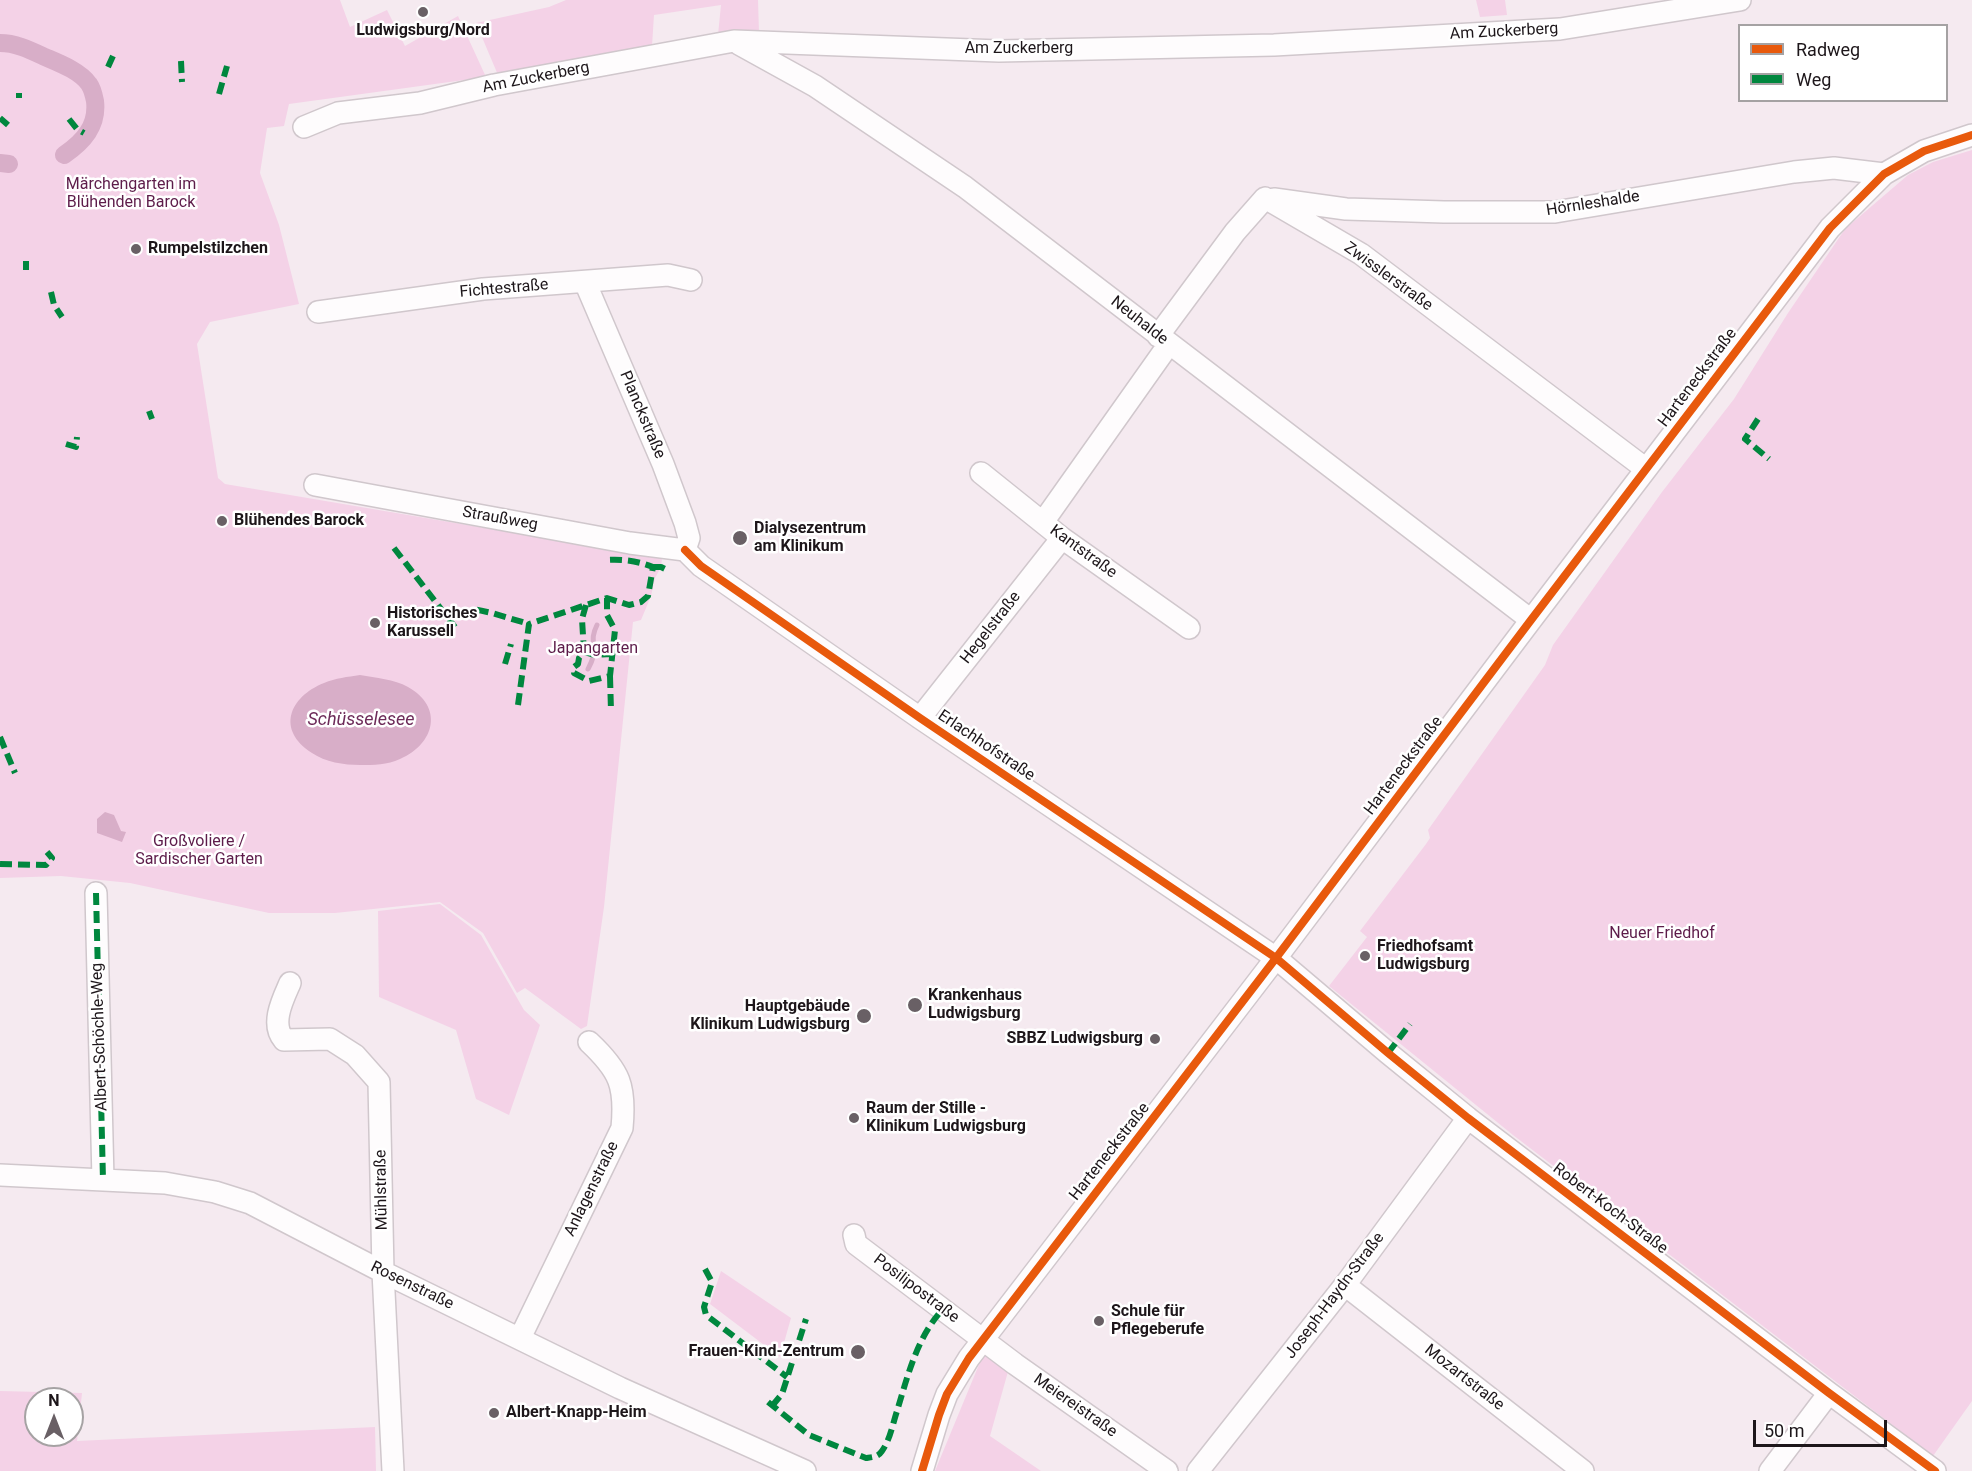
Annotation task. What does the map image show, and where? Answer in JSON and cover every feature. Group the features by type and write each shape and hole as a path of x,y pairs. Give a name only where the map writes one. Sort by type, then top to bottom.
{"street":[{"name":"Am Zuckerberg","path":"304,127 338,113 420,103 494,86 734,41 999,51 1274,45 1560,29 1740,0"},
{"name":"Neuhalde","path":"734,41 815,86 965,187 1531,620"},
{"name":"Harteneckstraße","path":"922,1471 947,1394 969,1358 1830,228 1884,174 1924,151 1972,135"},
{"name":"Hörnleshalde","path":"1265,198 1346,209 1555,212 1794,172 1834,168 1884,174"},
{"path":"1043,522 1235,232 1265,198"},
{"name":"Zwisslerstraße","path":"1265,198 1361,254 1646,469"},
{"name":"Fichtestraße","path":"318,312 483,289 668,275 691,280"},
{"name":"Planckstraße","path":"585,282 663,464 689,538 685,550"},
{"name":"Kantstraße","path":"981,473 1062,538 1189,627"},
{"name":"Straußweg","path":"315,484 630,543 685,550"},
{"name":"Hegelstraße","path":"920,718 1062,538"},
{"name":"Erlachhofstraße","path":"685,550 701,566 920,718 1276,958"},
{"name":"Albert-Schöchle-Weg","path":"96,893 103,1180"},
{"name":"Robert-Koch-Straße","path":"1276,958 1468,1118 1935,1471"},
{"name":"Mühlstraße","path":"290,983 278,1010 280,1036 284,1040 330,1039 355,1055 380,1082 383,1272 393,1471"},
{"name":"Anlagenstraße","path":"520,1338 622,1128 624,1105 620,1082 609,1060 589,1042"},
{"name":"Joseph-Haydn-Straße","path":"1198,1471 1345,1284 1468,1118"},
{"name":"Rosenstraße","path":"0,1175 165,1183 215,1192 250,1203 383,1272 620,1388 805,1471"},
{"name":"Posilipostraße","path":"854,1235 856,1244 984,1339"},
{"name":"Mozartstraße","path":"1345,1284 1583,1471"},
{"name":"Meiereistraße","path":"984,1339 1015,1364 1167,1471"},
{"path":"1770,1471 1829,1393"}],"green space":[{"name":"Blühendes Barock","path":"0,0 340,0 350,27 387,10 405,46 458,16 486,77 289,104 284,126 267,128 260,173 279,225 299,304 210,322 197,344 218,478 225,484 662,558 661,567 641,620 633,622 604,907 587,1026 581,1029 525,988 517,993 483,933 440,902 335,913 269,913 130,883 61,876 0,878"},
{"path":"566,0 758,0 759,33 718,35 721,5 654,15 652,46 498,75 476,23 549,7"},
{"path":"1476,0 1505,0 1507,15 1480,17"},
{"name":"Neuer Friedhof","path":"1972,150 1972,1401 1933,1456 1513,1135 1329,986 1367,937 1360,931 1426,844 1430,838 1428,830 1545,665 1553,645 1662,492 1734,399 1788,313 1845,229 1908,175 1933,162"},
{"path":"440,904 481,935 524,1010 540,1025 509,1115 476,1099 456,1030 379,997 378,911"},
{"path":"721,1271 791,1318 780,1357 710,1304"},
{"path":"985,1350 1009,1368 990,1436 1041,1471 935,1471"},
{"path":"0,1391 24,1392 24,1447 84,1447 84,1441 375,1427 376,1471 0,1471"}],"water":[{"name":"Schüsselesee","path":"360,675 403,684 419,695 427,705 431,715 431,725 427,735 412,752 400,759 375,765 341,764 312,753 294,734 291,715 295,705 302,697 328,681"},
{"path":"105,812 114,815 121,831 126,832 122,842 97,833 97,819"}],"waterway":[{"path":"0,43 23,47 63,65 75,71 90,86 95,101 92,126 83,139 64,155"},
{"path":"0,163 9,164"},
{"path":"588,669 594,654 593,637 597,625"}],"marked path":[{"path":"108,67 113,56"},
{"path":"181,61 182,82"},
{"path":"219,94 227,66"},
{"path":"19,93 19,98"},
{"path":"0,118 8,125"},
{"path":"69,119 77,129 84,133"},
{"path":"26,261 26,270"},
{"path":"51,292 54,305 62,317"},
{"path":"149,411 152,419"},
{"path":"1758,419 1745,439 1769,459"},
{"path":"66,444 76,447 77,437"},
{"path":"394,548 455,627"},
{"path":"518,705 529,624 607,598 629,605 641,602 648,596 653,567 630,561 607,560"},
{"path":"653,567 667,570"},
{"path":"586,605 582,619 584,652 574,667 574,673 589,681 610,676 615,630 607,615 607,598"},
{"path":"461,617 474,609 529,624"},
{"path":"505,664 511,644"},
{"path":"584,652 594,655 612,654"},
{"path":"610,676 611,711"},
{"path":"0,737 15,773"},
{"path":"0,864 46,865 52,858 47,852"},
{"path":"96,893 103,1180"},
{"path":"1388,1053 1410,1024"},
{"path":"705,1269 712,1282 704,1307 706,1315 787,1377"},
{"path":"768,1402 809,1435 866,1458 877,1456 885,1447 889,1437 920,1344 943,1309"},
{"path":"772,1406 782,1394 806,1319"}],"cycle path":[{"path":"922,1471 947,1394 969,1358 1830,228 1884,174 1924,151 1972,135"},
{"path":"685,550 701,566 920,718 1276,958 1468,1118 1935,1471"}],"place":[{"name":"Ludwigsburg/Nord","path":"423,12"},
{"name":"Rumpelstilzchen","path":"136,249"},
{"name":"Blühendes Barock","path":"222,521"},
{"name":"Dialysezentrum am Klinikum","path":"740,538"},
{"name":"Historisches Karussell","path":"375,623"},
{"name":"Friedhofsamt Ludwigsburg","path":"1365,956"},
{"name":"Krankenhaus Ludwigsburg","path":"915,1005"},
{"name":"Hauptgebäude Klinikum Ludwigsburg","path":"864,1016"},
{"name":"SBBZ Ludwigsburg","path":"1155,1039"},
{"name":"Raum der Stille - Klinikum Ludwigsburg","path":"854,1118"},
{"name":"Schule für Pflegeberufe","path":"1099,1321"},
{"name":"Frauen-Kind-Zentrum","path":"858,1352"},
{"name":"Albert-Knapp-Heim","path":"494,1413"}],"park label":[{"name":"Märchengarten im Blühenden Barock","path":"131,194"},
{"name":"Japangarten","path":"593,649"},
{"name":"Großvoliere / Sardischer Garten","path":"199,851"}]}
